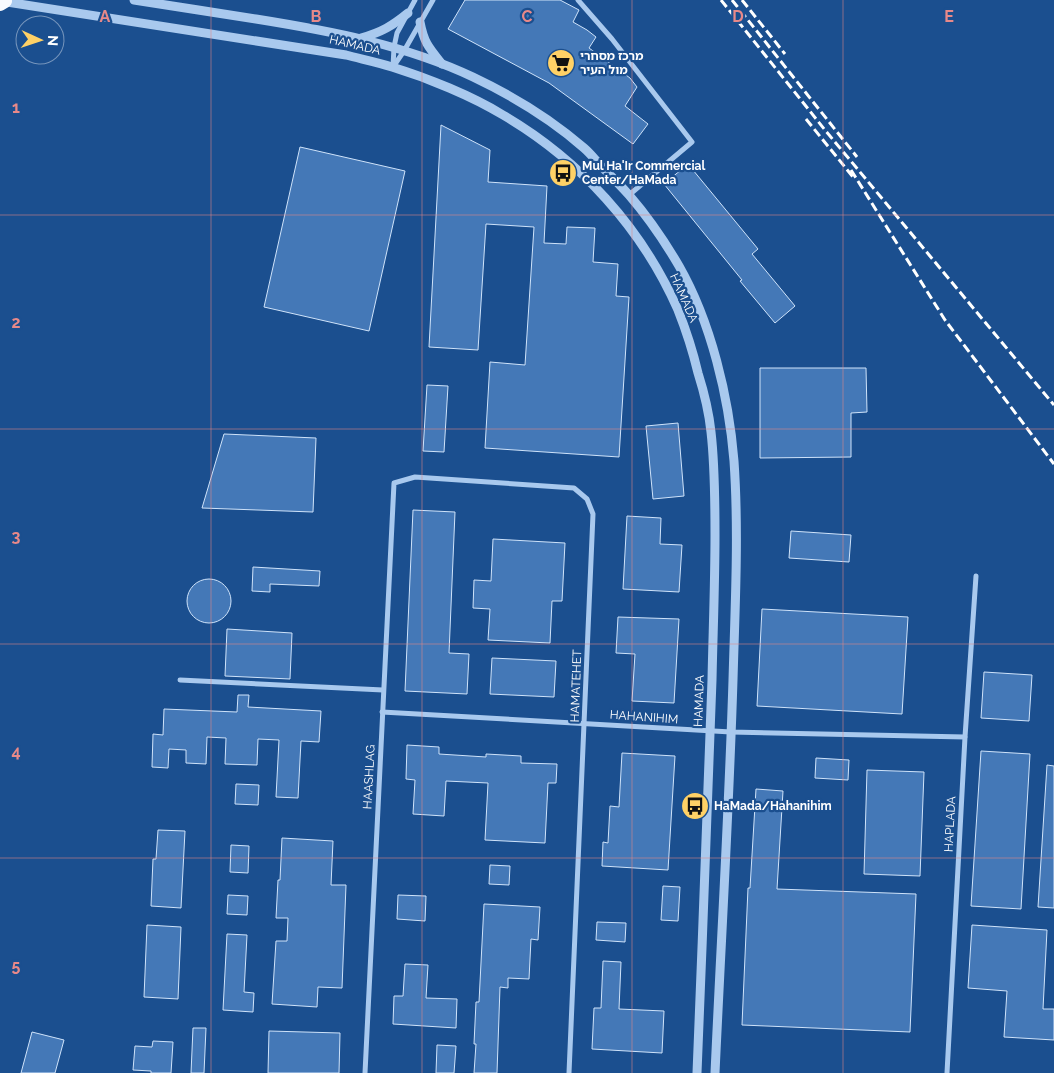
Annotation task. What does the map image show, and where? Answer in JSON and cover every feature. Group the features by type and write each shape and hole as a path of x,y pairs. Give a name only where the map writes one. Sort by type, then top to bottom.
{"street":[{"name":"HAMADA","path":"134,0 316,29 358,38 442,64 507,94 547,119 584,148 629,195 649,220 680,267 708,331 720,377 729,418 734,459 736,504 731,732 715,1073"},
{"path":"393,67 394,48 398,33 415,0"},
{"path":"393,67 433,0"},
{"path":"578,0 612,39 692,142 629,195"},
{"name":"HAMADA","path":"2,2 321,50 393,67 423,78 501,113 538,136 568,160 596,187 637,238 659,273 678,311 692,351 711,429 715,478 715,580 697,1073"},
{"path":"358,38 377,33 394,25 408,12"},
{"path":"420,22 426,43 442,64"},
{"name":"HAMATEHET","path":"394,483 415,477 574,488 587,499 593,514 569,1073"},
{"name":"HAASHLAG","path":"365,1073 394,483"},
{"name":"HAPLADA","path":"947,1073 965,737 976,576"},
{"path":"180,680 383,690"},
{"name":"HAHANIHIM","path":"382,712 731,732 965,737"}],"building":[{"name":"מרכז מסחרי מול העיר","path":"465,0 560,0 579,10 573,22 596,37 589,48 630,78 637,87 625,106 648,124 633,144 549,83 448,29"},
{"path":"441,125 490,150 488,182 547,186 544,243 566,244 567,227 595,228 593,262 618,264 616,296 629,297 619,457 485,448 490,362 525,365 534,227 486,224 478,350 429,347"},
{"path":"300,147 405,171 369,331 264,307"},
{"path":"688,164 758,249 752,254 795,306 775,323 664,184"},
{"path":"760,368 866,368 867,412 851,413 851,457 760,458"},
{"path":"427,385 448,386 444,452 423,451"},
{"path":"678,423 684,496 653,499 646,426"},
{"path":"224,434 316,438 313,512 202,508"},
{"path":"413,510 455,512 449,653 469,654 467,694 405,691"},
{"path":"627,516 661,518 660,544 682,545 679,592 623,589"},
{"path":"791,531 851,535 849,562 789,558"},
{"path":"493,539 565,543 562,601 552,601 550,643 488,640 490,609 473,608 474,580 491,581"},
{"path":"253,567 320,571 319,586 270,584 270,592 252,591"},
{"path":"209,579 221,583 227,589 231,601 227,613 221,619 209,623 197,619 191,613 187,601 191,589 197,583"},
{"path":"762,609 908,617 902,714 757,706"},
{"path":"618,617 679,619 674,703 632,701 635,654 616,653"},
{"path":"227,629 292,633 290,679 225,676"},
{"path":"492,658 556,661 554,697 490,694"},
{"path":"984,672 1032,675 1029,721 981,718"},
{"path":"238,695 249,695 248,707 321,711 319,742 301,741 298,798 276,797 279,740 258,739 257,765 225,764 226,738 207,737 206,764 186,763 186,750 169,749 168,768 152,767 153,734 163,735 164,709 237,712"},
{"path":"407,745 439,747 439,754 486,757 486,754 521,756 521,763 557,764 556,783 548,783 545,843 485,840 488,783 446,781 444,816 413,814 415,780 406,779"},
{"path":"981,751 1030,754 1021,909 971,906"},
{"path":"622,753 675,756 668,870 602,866 603,842 608,843 610,806 619,807"},
{"path":"816,758 849,760 848,780 815,778"},
{"path":"1047,765 1054,766 1054,908 1038,907"},
{"path":"867,770 924,772 920,876 864,874"},
{"path":"236,784 259,785 258,805 235,804"},
{"path":"756,789 783,791 777,889 916,894 910,1032 742,1025 748,888 750,888"},
{"path":"158,830 185,831 181,908 151,906 153,859 156,859"},
{"path":"282,838 333,841 331,885 346,885 342,988 318,987 317,1007 272,1004 276,941 287,941 288,918 276,918"},
{"path":"231,845 249,846 248,873 230,872"},
{"path":"490,865 510,866 509,885 489,884"},
{"path":"663,886 680,887 678,921 661,920"},
{"path":"228,895 248,896 247,915 227,914"},
{"path":"398,895 426,896 425,921 397,919"},
{"path":"484,904 540,907 538,940 531,939 529,979 508,978 508,988 500,987 497,1073 474,1073 476,1002 479,1002"},
{"path":"597,922 626,923 625,942 596,940"},
{"path":"147,925 181,927 178,999 144,997"},
{"path":"972,925 1047,930 1043,1009 1054,1009 1054,1040 1004,1037 1007,991 968,988"},
{"path":"227,934 247,935 244,992 254,993 253,1012 223,1010"},
{"path":"603,961 621,962 619,1009 664,1011 662,1053 592,1049 594,1008 601,1008"},
{"path":"405,964 428,965 426,998 457,999 456,1028 393,1024 394,996 403,996"},
{"path":"193,1028 206,1028 204,1073 191,1073"},
{"path":"269,1031 340,1033 339,1073 268,1073"},
{"path":"32,1032 64,1040 55,1073 21,1073"},
{"path":"153,1041 173,1042 171,1073 151,1073 151,1071 133,1070 135,1046 152,1047"},
{"path":"437,1045 456,1046 454,1073 436,1073"}],"railway":[{"path":"721,0 825,130 1054,405"},
{"path":"732,0 857,157"},
{"path":"742,0 785,54"},
{"path":"806,119 853,177"},
{"path":"851,170 945,320 1054,464"}],"place":[{"name":"מרכז מסחרי מול העיר","path":"561,63"},
{"name":"Mul Ha'Ir Commercial Center/HaMada","path":"563,173"},
{"name":"HaMada/Hahanihim","path":"695,806"}]}
